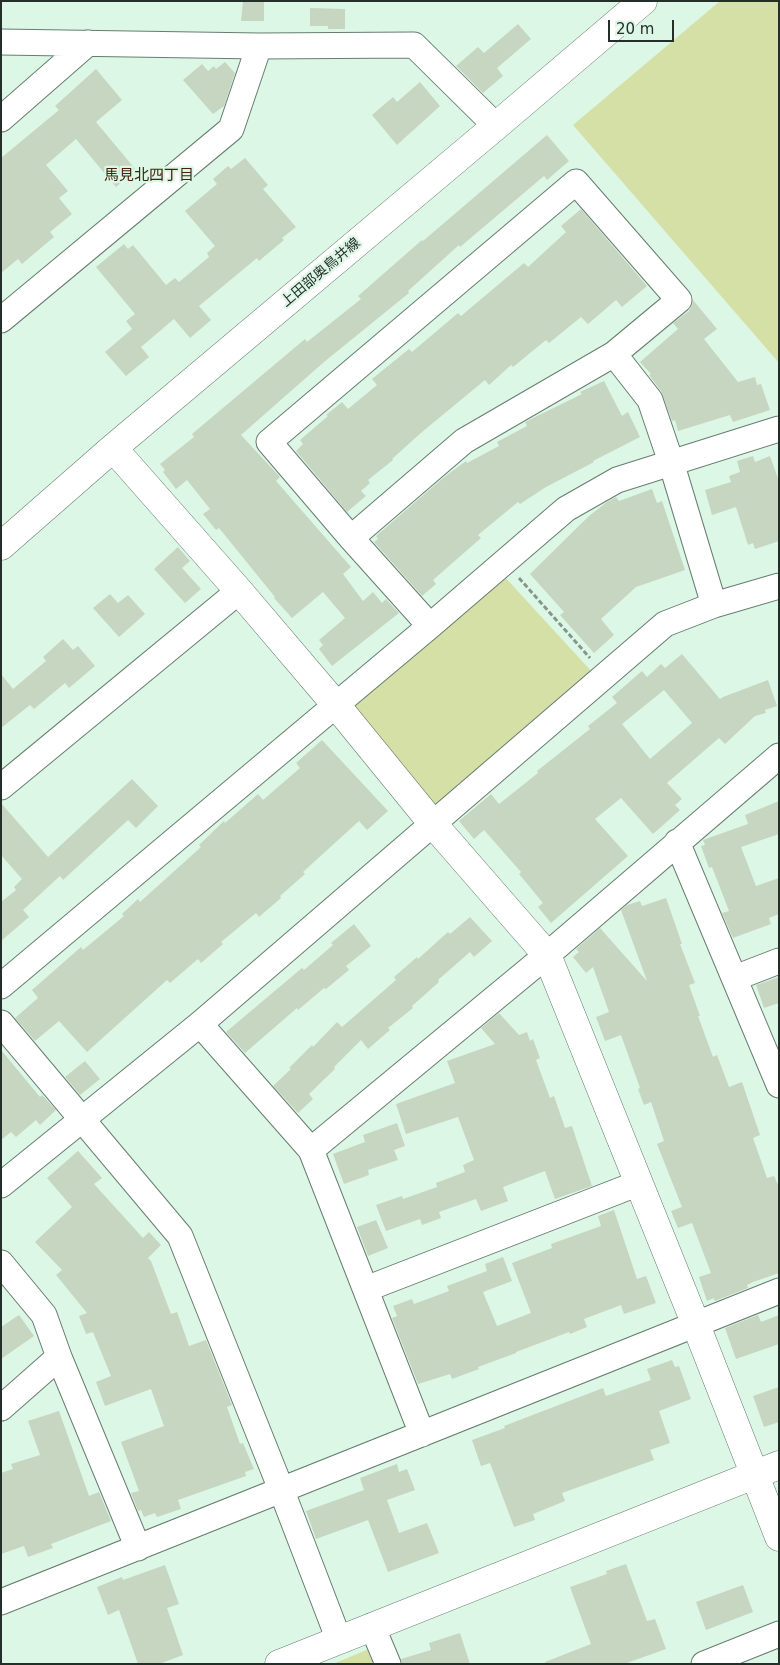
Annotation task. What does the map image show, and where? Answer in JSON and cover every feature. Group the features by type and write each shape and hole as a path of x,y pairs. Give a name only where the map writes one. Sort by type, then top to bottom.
{"street":[{"name":"上田部奥鳥井線","path":"1,546 112,448 643,1"},
{"path":"1,42 258,46 414,45 496,126"},
{"path":"1,118 88,44"},
{"path":"1,320 231,129 258,46"},
{"path":"351,538 464,442 614,354 679,300 576,182 269,442 351,538 430,626"},
{"path":"614,354 650,400 714,605"},
{"path":"1,986 430,626 566,509 617,480 779,429"},
{"path":"112,448 239,591 336,705 433,824 547,954 696,1325 779,1538"},
{"path":"1,1185 200,1024 664,624 714,605 779,586"},
{"path":"1,787 239,591"},
{"path":"311,1150 547,954 779,756"},
{"path":"678,842 779,1085"},
{"path":"735,978 779,961"},
{"path":"1,1024 180,1236 339,1640"},
{"path":"200,1024 311,1150 422,1434"},
{"path":"366,1289 639,1183"},
{"path":"1,1264 44,1315 59,1357 138,1548"},
{"path":"1,1602 779,1291"},
{"path":"1,1408 59,1357"},
{"path":"279,1664 779,1465"},
{"path":"372,1626 388,1664"},
{"path":"704,1664 779,1634"}],"path":[{"path":"504,562 605,675"}],"green space":[{"path":"720,1 779,1 779,363 573,125"},
{"path":"502,574 593,673 436,806 351,703"},
{"path":"371,1648 377,1664 333,1664"}],"building":[{"path":"243,1 264,1 264,21 241,21"},
{"path":"310,8 345,9 345,29 328,29 328,26 310,26"},
{"path":"518,24 531,39 497,68 503,76 483,93 456,66 478,47 484,53"},
{"path":"225,62 235,73 224,106 213,114 183,80 202,64 208,71 214,66 216,69"},
{"path":"96,69 122,100 96,122 136,170 116,187 76,139 46,165 68,191 59,198 72,214 50,232 54,237 22,264 18,259 1,273 1,158 59,110 55,106"},
{"path":"420,82 440,106 397,145 372,115 393,97 397,102"},
{"path":"547,135 569,161 547,180 544,176 460,247 459,245 408,291 409,293 324,362 241,435 280,477 276,481 351,567 343,574 363,601 373,592 382,603 386,599 399,613 332,666 319,649 323,645 319,640 345,618 323,592 292,618 219,528 216,530 203,514 210,509 187,480 176,489 163,472 165,470 160,464 194,437 192,434 305,339 307,342 361,299 358,296"},
{"path":"245,158 268,185 263,189 296,227 259,261 257,258 199,306 211,320 190,338 174,319 141,347 149,357 126,376 105,352 132,329 126,321 135,314 96,267 124,244 128,249 133,245 166,285 175,278 179,282 209,257 207,253 215,246 185,211 217,184 213,179 228,166 231,169"},
{"path":"581,209 647,286 622,307 616,300 588,324 581,317 549,343 546,340 513,367 511,365 489,385 485,380 368,480 370,483 361,491 366,496 347,512 296,451 303,444 300,440 342,402 348,409 377,385 372,379 409,349 412,352 458,313 461,316 524,263 528,267 566,232 561,226"},
{"path":"693,300 717,329 704,339 738,382 755,377 757,385 761,384 770,410 733,422 730,415 678,431 675,420 672,421 661,391 649,375 651,374 640,362 678,329 673,323 689,311"},
{"path":"604,381 622,416 628,412 640,437 546,487 520,504 518,502 478,535 481,538 433,580 436,584 422,596 374,542 378,539 376,536 443,478 466,461 467,463 499,446 497,442 527,426 525,422"},
{"path":"753,456 755,462 770,456 779,481 779,541 755,549 753,543 748,545 736,507 712,515 705,490 731,482 729,476 740,472 737,461"},
{"path":"652,489 657,503 662,501 685,570 636,587 601,619 614,635 594,653 560,615 564,612 530,574 589,516 607,502 616,497 619,501"},
{"path":"178,547 190,561 182,568 201,589 185,603 154,569"},
{"path":"110,594 118,603 128,595 145,614 119,637 93,608"},
{"path":"63,639 73,650 78,646 95,666 69,688 65,683 34,709 30,705 1,728 1,674 13,689 46,661 43,657"},
{"path":"682,654 720,699 768,680 777,706 765,710 766,713 755,716 725,744 719,738 667,783 682,799 675,805 680,810 653,834 621,798 595,819 628,856 551,923 538,907 543,903 519,874 521,872 484,830 474,839 459,821 491,794 499,804 538,773 537,771 590,729 588,726 617,703 612,697 642,671 647,677 661,664 665,668","holes":["664,690 692,723 650,759 622,724"]},
{"path":"322,740 388,811 367,830 359,821 303,872 305,874 259,917 256,913 221,942 223,944 201,963 198,959 170,983 167,980 87,1052 59,1021 35,1041 15,1018 38,998 32,990 81,947 83,950 124,916 122,914 138,899 140,902 201,847 199,845 224,821 225,823 258,794 263,800 300,768 296,763"},
{"path":"132,779 158,806 136,828 128,820 63,880 60,876 23,910 29,917 1,941 1,902 16,890 14,887 22,879 1,855 1,803 48,857"},
{"path":"779,801 779,834 741,847 756,886 779,878 779,914 769,918 771,924 733,938 722,913 729,911 712,867 709,868 701,846 705,845 703,840 748,824 745,815"},
{"path":"666,898 682,944 680,944 695,983 689,985 713,1057 717,1055 729,1087 742,1082 760,1135 753,1138 767,1178 774,1176 779,1187 779,1273 753,1282 747,1285 748,1288 715,1301 714,1298 707,1301 699,1277 711,1273 692,1223 678,1228 671,1211 682,1207 657,1144 664,1141 651,1102 644,1105 638,1089 640,1088 621,1035 605,1041 596,1017 609,1012 593,967 586,973 573,957 579,952 576,949 600,928 647,981 621,910 627,905 640,901 642,906"},
{"path":"470,917 492,941 474,957 470,952 438,980 439,982 412,1006 413,1008 388,1028 390,1030 368,1049 361,1040 309,1094 313,1099 298,1113 273,1086 337,1022 342,1027 396,980 394,977 417,957 418,959 448,932 450,934"},
{"path":"354,924 371,946 346,966 349,970 298,1010 297,1008 245,1053 226,1032 302,968 304,970 333,945 331,943"},
{"path":"779,977 779,1003 764,1008 756,985"},
{"path":"499,1013 519,1035 527,1032 530,1041 533,1039 540,1058 536,1060 550,1098 554,1096 565,1128 572,1126 592,1186 555,1199 545,1171 503,1187 508,1201 481,1211 476,1199 439,1212 441,1218 422,1225 420,1219 386,1231 376,1205 402,1196 403,1199 437,1187 436,1183 465,1172 463,1165 474,1160 458,1117 406,1134 396,1104 455,1083 447,1061 495,1044 481,1028"},
{"path":"1,1050 40,1097 42,1095 56,1110 40,1125 36,1120 16,1137 11,1132 1,1140"},
{"path":"85,1061 100,1079 80,1095 65,1077"},
{"path":"397,1123 405,1146 394,1150 398,1160 368,1170 369,1175 344,1184 333,1154 365,1142 363,1135"},
{"path":"78,1151 102,1178 94,1184 143,1238 149,1232 161,1245 148,1258 151,1261 171,1314 177,1312 189,1346 206,1340 232,1405 227,1407 240,1444 243,1443 254,1469 245,1472 246,1476 178,1500 181,1509 157,1517 155,1513 144,1517 141,1510 138,1511 131,1493 139,1491 121,1442 164,1426 151,1389 105,1406 96,1382 111,1376 93,1332 86,1334 79,1316 87,1313 56,1275 62,1270 35,1242 72,1207 47,1178"},
{"path":"614,1210 637,1279 646,1276 656,1303 624,1314 621,1305 584,1319 587,1327 570,1334 569,1332 516,1352 452,1379 450,1374 418,1384 392,1318 397,1316 393,1306 412,1299 414,1304 449,1291 447,1286 487,1271 485,1264 503,1257 512,1281 483,1292 497,1326 531,1313 512,1263 552,1248 551,1244 601,1226 598,1216"},
{"path":"376,1220 388,1248 368,1256 357,1227"},
{"path":"19,1315 34,1336 1,1359 1,1327"},
{"path":"758,1315 761,1322 779,1315 779,1344 736,1359 725,1328"},
{"path":"672,1360 675,1367 679,1366 691,1399 659,1411 670,1443 650,1450 654,1460 562,1493 565,1501 533,1514 535,1520 514,1527 490,1463 481,1466 472,1440 603,1388 606,1396 651,1380 647,1369"},
{"path":"779,1387 779,1422 764,1427 753,1396"},
{"path":"59,1411 89,1496 99,1492 111,1521 51,1544 53,1548 28,1557 24,1546 1,1554 1,1473 13,1469 11,1464 40,1455 28,1421"},
{"path":"397,1464 399,1472 407,1469 415,1490 387,1500 399,1533 427,1523 439,1553 388,1572 368,1520 316,1539 306,1511 364,1490 360,1478"},
{"path":"626,1564 647,1621 655,1619 666,1649 624,1664 545,1664 545,1662 591,1644 570,1587 607,1574 606,1571"},
{"path":"165,1565 179,1604 167,1608 183,1655 159,1664 138,1664 119,1610 108,1615 97,1587 122,1577 123,1580"},
{"path":"743,1585 753,1612 706,1630 696,1602"},
{"path":"460,1633 470,1664 402,1664 401,1659 431,1650 429,1643"}],"district":[{"name":"馬見北四丁目","path":"149,176"}]}
